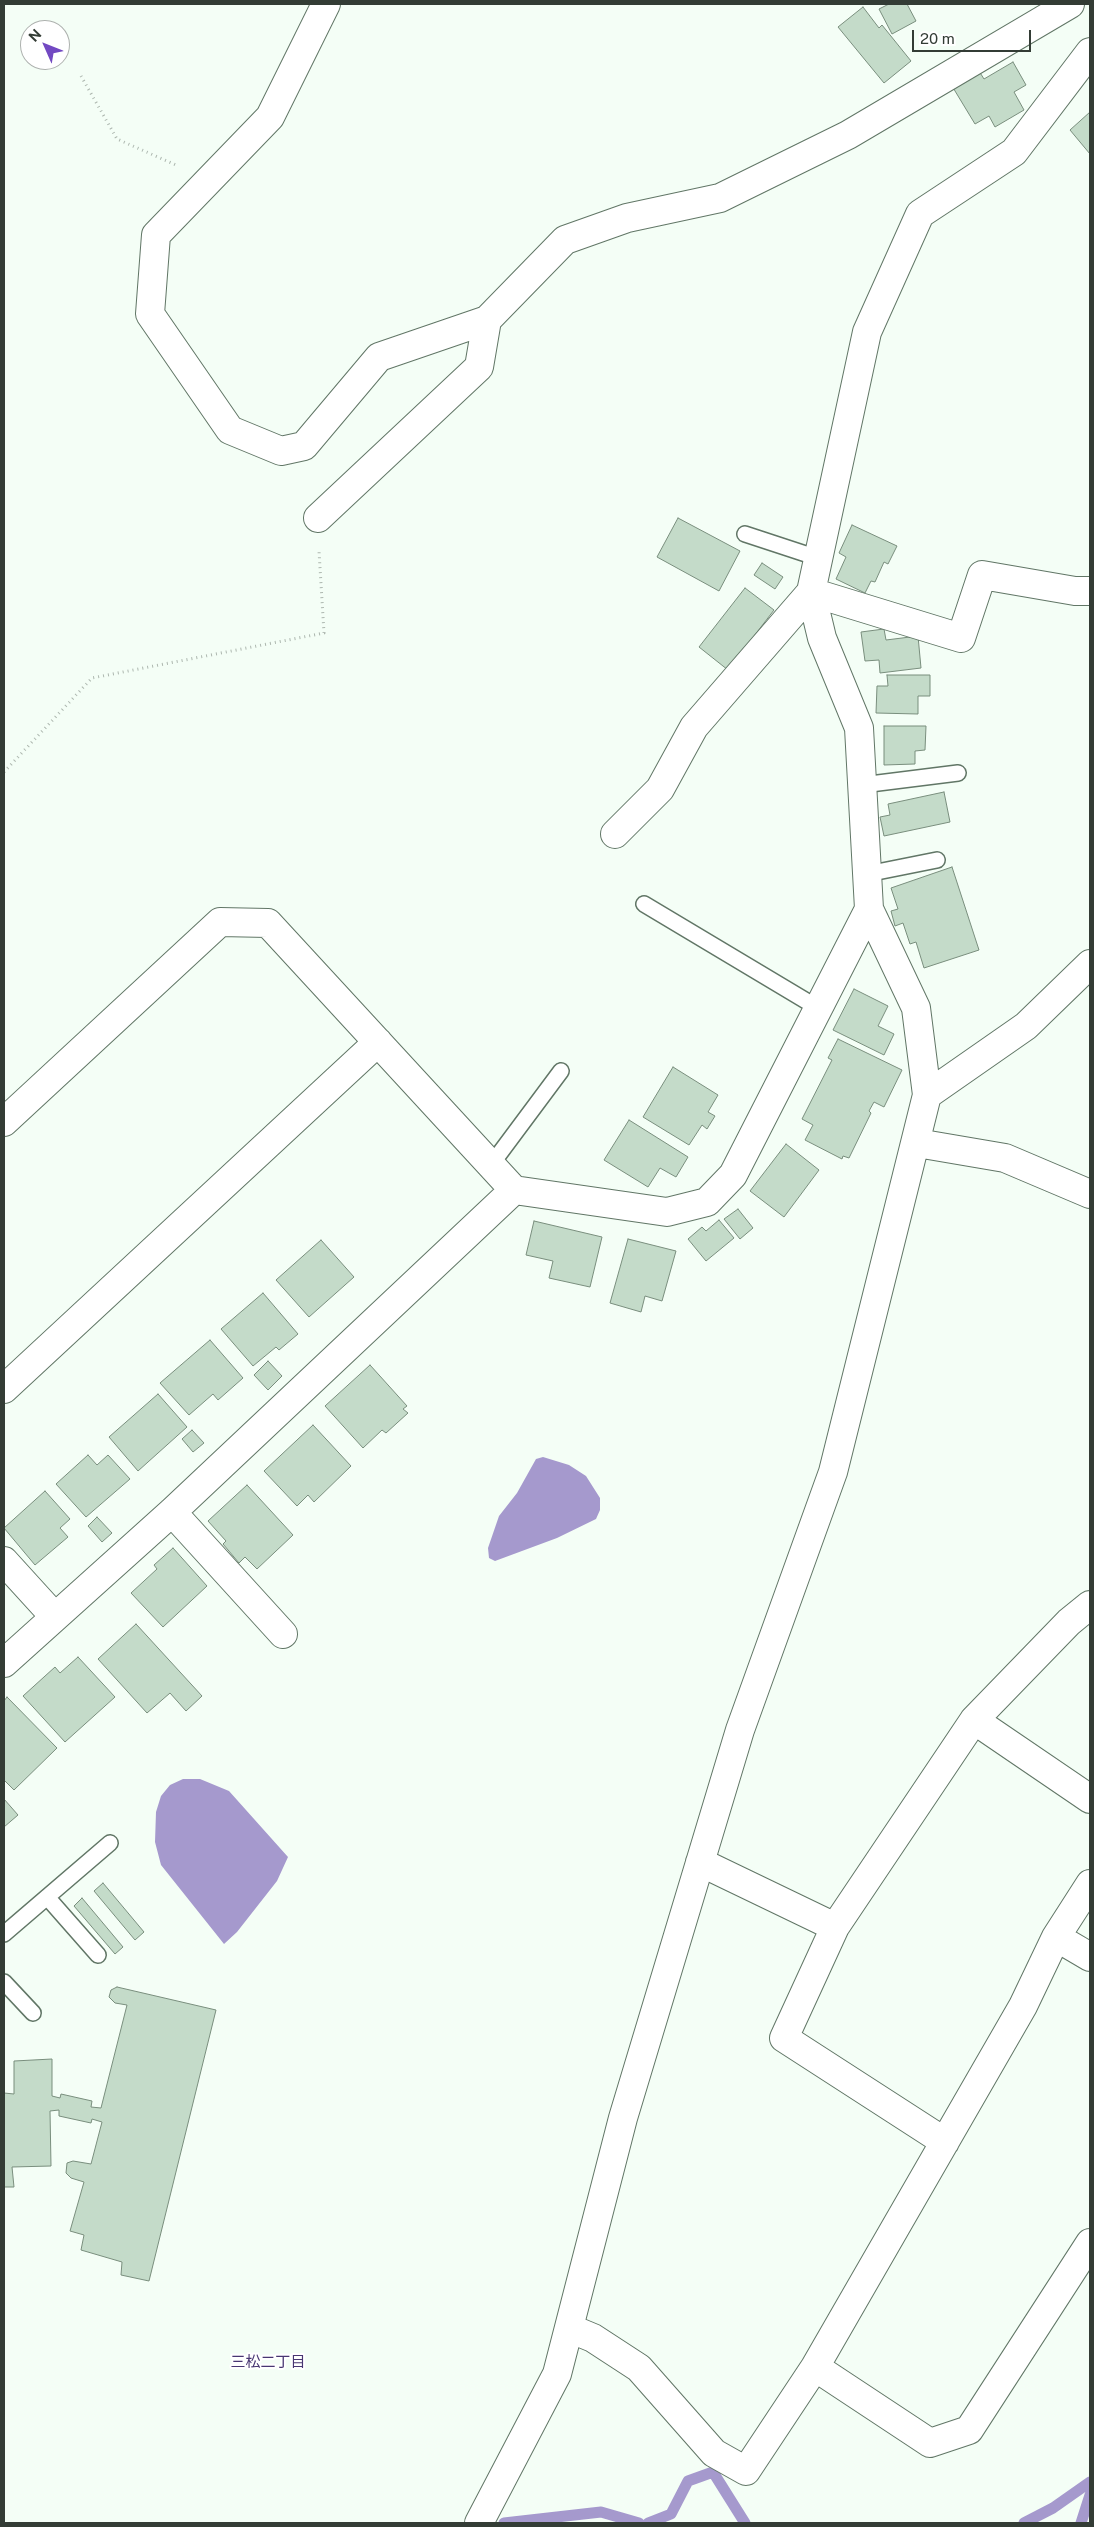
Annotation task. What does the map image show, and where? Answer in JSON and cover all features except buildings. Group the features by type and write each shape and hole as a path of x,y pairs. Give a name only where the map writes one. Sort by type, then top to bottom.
{"street":[{"path":"326,4 270,117 208,179 156,235 150,314 230,430 281,451 304,446 378,357 487,320 565,240 627,218 720,198 848,136 1070,4"},
{"path":"479,2523 557,2374 622,2118 740,1730 832,1472 917,1143 927,1095 916,1008 869,909 859,728 822,638 811,592 867,332 920,214 1014,152 1090,52"},
{"path":"318,518 479,367 487,320"},
{"path":"811,592 962,638 982,575 1090,592"},
{"path":"614,834 660,789 694,727 811,592"},
{"path":"4,1122 220,922 268,924 514,1190 667,1212 707,1202 733,1175 869,909"},
{"path":"927,1095 1026,1026 1090,964"},
{"path":"4,1389 378,1042"},
{"path":"917,1143 1005,1158 1090,1194"},
{"path":"4,1663 54,1616 172,1512 514,1190"},
{"path":"172,1512 283,1634"},
{"path":"4,1561 54,1616"},
{"path":"945,2142 784,2038 835,1927 974,1720 1069,1622 1090,1605"},
{"path":"974,1720 1090,1799"},
{"path":"700,1862 835,1927"},
{"path":"569,2328 593,2338 639,2368 714,2453 746,2471 783,2419 815,2368 1023,2006 1056,1937 1090,1884"},
{"path":"1056,1937 1090,1957"},
{"path":"815,2368 930,2443 969,2430 1090,2243"}],"lane":[{"path":"745,534 818,558"},
{"path":"862,785 958,773"},
{"path":"867,874 937,860"},
{"path":"644,904 818,1008"},
{"path":"491,1165 561,1071"},
{"path":"4,1934 110,1843"},
{"path":"47,1897 98,1956"},
{"path":"4,1982 32,2013"}],"path":[{"path":"81,76 117,138 208,179"},
{"path":"4,772 92,678 324,633 318,518"}],"shaded area":[{"path":"543,1457 569,1465 586,1476 600,1498 600,1510 596,1519 557,1538 495,1561 489,1558 488,1548 499,1516 517,1493 536,1459"},
{"path":"183,1779 200,1779 229,1791 288,1857 277,1881 237,1932 224,1944 161,1865 155,1842 156,1812 161,1796 170,1785"}],"waterway":[{"path":"648,2523 671,2514 688,2481 713,2472 745,2523"},
{"path":"1024,2523 1053,2508 1090,2482"},
{"path":"1081,2523 1090,2495"},
{"path":"504,2523 601,2512 639,2523"}],"district":[{"name":"三松二丁目","path":"268,2362"}]}
